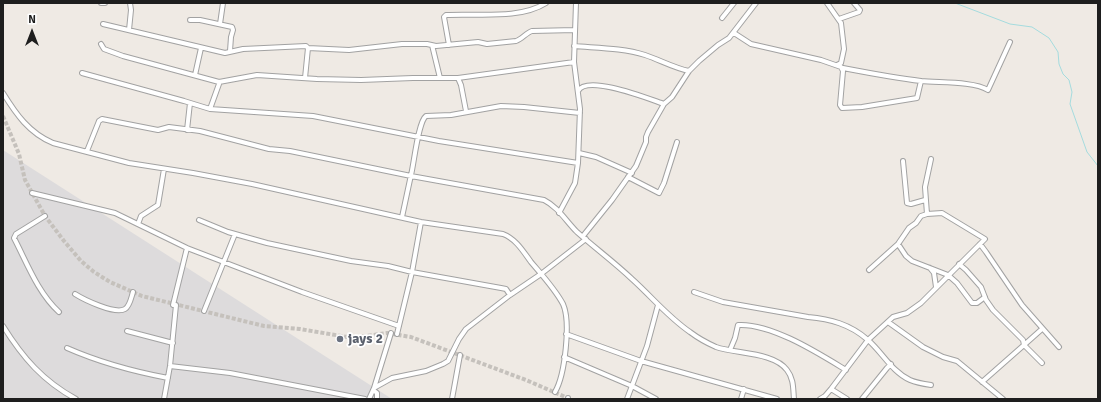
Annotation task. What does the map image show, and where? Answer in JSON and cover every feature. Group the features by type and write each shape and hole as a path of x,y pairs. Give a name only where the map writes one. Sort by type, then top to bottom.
{"street":[{"path":"129,30 131,10 130,3"},
{"path":"220,24 224,3"},
{"path":"450,45 444,17 446,15 502,14 534,9 546,3"},
{"path":"559,212 574,183 579,153 580,112 574,62 576,3"},
{"path":"722,18 734,3"},
{"path":"374,389 392,378 426,371 448,361 459,339 466,330 510,295 541,274 584,238 632,173 646,142 648,132 664,104 672,97 689,71 734,33 756,3"},
{"path":"827,3 839,19 844,49 841,62 837,65"},
{"path":"839,19 859,11 854,3"},
{"path":"190,20 220,24 233,28 230,51"},
{"path":"103,24 224,53 243,49 289,46 349,50 402,44 450,45 478,42 487,44 520,40 532,31 575,30"},
{"path":"734,33 751,44 837,65 843,68 880,76 972,85 988,90 1010,42"},
{"path":"101,44 104,49 115,53 219,82 257,75 361,80 458,78 574,62"},
{"path":"432,45 440,78"},
{"path":"574,46 633,52 645,55 681,70 689,71"},
{"path":"195,75 201,48"},
{"path":"306,78 308,48"},
{"path":"843,68 840,105 842,108 862,107 917,98 920,81"},
{"path":"82,72 210,109 313,116 418,137 578,164"},
{"path":"458,78 461,85 466,111"},
{"path":"210,109 219,82"},
{"path":"578,91 580,87 586,85 605,86 664,104"},
{"path":"3,93 23,123 43,139 53,143 129,163 193,172 421,222 507,236 514,241 541,274 562,304 566,319 564,358 562,372 554,392"},
{"path":"187,130 190,103"},
{"path":"402,218 418,137 423,119 426,116 451,115 466,111 506,106 580,112"},
{"path":"87,151 96,127 101,119 158,130 169,127 200,131 269,149 299,152 411,176 539,199 548,202 584,238 632,278 681,326 707,343 730,350 768,358 782,364 788,370 791,378 794,399"},
{"path":"628,177 658,193 664,184 677,142"},
{"path":"579,153 596,157 632,173"},
{"path":"927,214 925,187 931,160"},
{"path":"903,161 907,203 911,204 925,200"},
{"path":"138,224 142,216 150,209 158,205 164,169"},
{"path":"32,193 108,210 187,248 302,292 399,326"},
{"path":"820,399 832,389 868,340 896,315 904,314 912,310 985,239 951,217 940,213 927,214 921,216 908,228 898,244 869,270"},
{"path":"45,216 16,234 14,237 29,268 47,299 59,312"},
{"path":"199,220 235,234 341,259 388,266 412,272 506,289 510,295"},
{"path":"397,334 412,272 421,222"},
{"path":"204,311 235,234"},
{"path":"898,244 908,259 948,275 957,283 972,303 976,303 985,297"},
{"path":"980,244 1022,305 1059,348"},
{"path":"167,399 164,399 173,343 174,305 187,248"},
{"path":"959,264 981,287 985,297 996,313 1023,340 1024,345 1042,364"},
{"path":"930,268 934,274 936,287"},
{"path":"75,294 95,304 120,310 125,309 129,305 133,292"},
{"path":"694,292 723,302 744,307 835,321 856,331 868,340 891,364 911,381 931,385"},
{"path":"627,399 650,338 658,305"},
{"path":"888,322 923,347 957,361 1003,399"},
{"path":"730,350 738,325 754,327 773,332 798,342 846,370"},
{"path":"3,326 17,348 41,375 52,384 76,399"},
{"path":"982,382 1042,328"},
{"path":"127,331 173,343"},
{"path":"369,399 374,389 391,333"},
{"path":"566,334 641,361 777,399"},
{"path":"67,348 92,359 133,372 168,378"},
{"path":"452,399 460,355"},
{"path":"564,358 632,386 656,399"},
{"path":"862,399 891,364"},
{"path":"170,366 230,373 364,399"},
{"path":"374,389 377,393 377,399"},
{"path":"741,399 744,389"},
{"path":"832,389 847,399"}],"shaded area":[{"path":"3,150 392,399 3,399"}],"waterway":[{"path":"955,3 1010,24 1032,27 1049,38 1058,52 1059,64 1063,74 1069,80 1072,92 1070,104 1087,152 1098,166"}],"tunnel":[{"path":"3,116 19,154 25,180 45,216 81,261 94,272 110,282 142,296 264,326 300,329 347,337 387,333 411,337 526,380 570,399"}],"place":[{"name":"jays 2","path":"340,339"}]}
